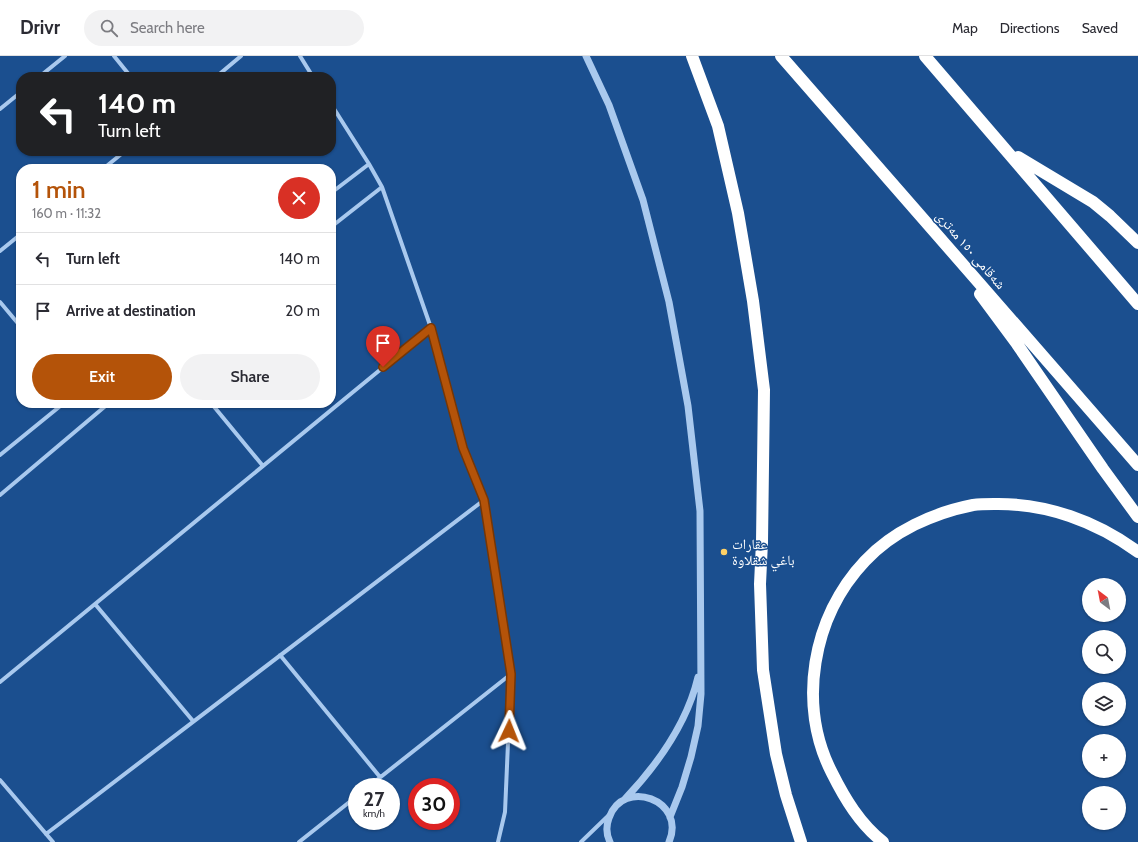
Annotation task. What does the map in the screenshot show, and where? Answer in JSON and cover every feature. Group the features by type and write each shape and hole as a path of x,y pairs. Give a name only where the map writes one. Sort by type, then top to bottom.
{"highway":[{"path":"692,56 718,126 738,213 753,301 764,390 760,584 763,670 768,712 776,754 786,795 801,842"},
{"name":"شەقامی ١٥٠ مەتری","path":"781,56 1138,465"},
{"path":"925,56 1138,304"},
{"path":"1007,150 1093,202 1138,243"},
{"path":"926,221 1016,344 1138,517"},
{"path":"883,842 850,807 838,787 826,763 818,738 813,711 813,685 816,658 822,632 840,594 865,561 897,534 934,515 974,505 1016,504 1056,511 1081,519 1104,530 1138,552"}],"street":[{"path":"45,72 65,56"},
{"path":"114,56 127,72"},
{"path":"222,72 242,56"},
{"path":"300,56 310,72"},
{"path":"586,56 609,105 640,193 669,302 688,406 700,511 701,694 696,734 682,787 670,817"},
{"path":"0,109 16,96"},
{"path":"336,112 382,187 431,328 463,448 484,500 511,674 505,812 498,842"},
{"path":"108,164 119,156"},
{"path":"336,190 369,164"},
{"path":"336,223 382,187"},
{"path":"0,251 16,238"},
{"path":"0,302 16,321"},
{"path":"336,406 431,328"},
{"path":"0,455 58,408"},
{"path":"0,495 104,408"},
{"path":"215,408 263,466"},
{"path":"0,682 334,408"},
{"path":"46,834 484,500"},
{"path":"95,604 193,721"},
{"path":"280,655 380,778 511,674"},
{"path":"581,842 611,814 617,805 626,799 655,765 679,726 696,684 701,663"},
{"path":"0,780 53,842"},
{"path":"626,799 636,796 647,797 657,800 665,807 673,826 669,842"},
{"path":"299,842 348,803"},
{"path":"610,842 607,830 611,814"}],"place":[{"name":"عقارات باغي شقلاوة","path":"724,552"}],"route":[{"path":"383,367 431,328 463,448 484,500 511,674 509,731"}]}
